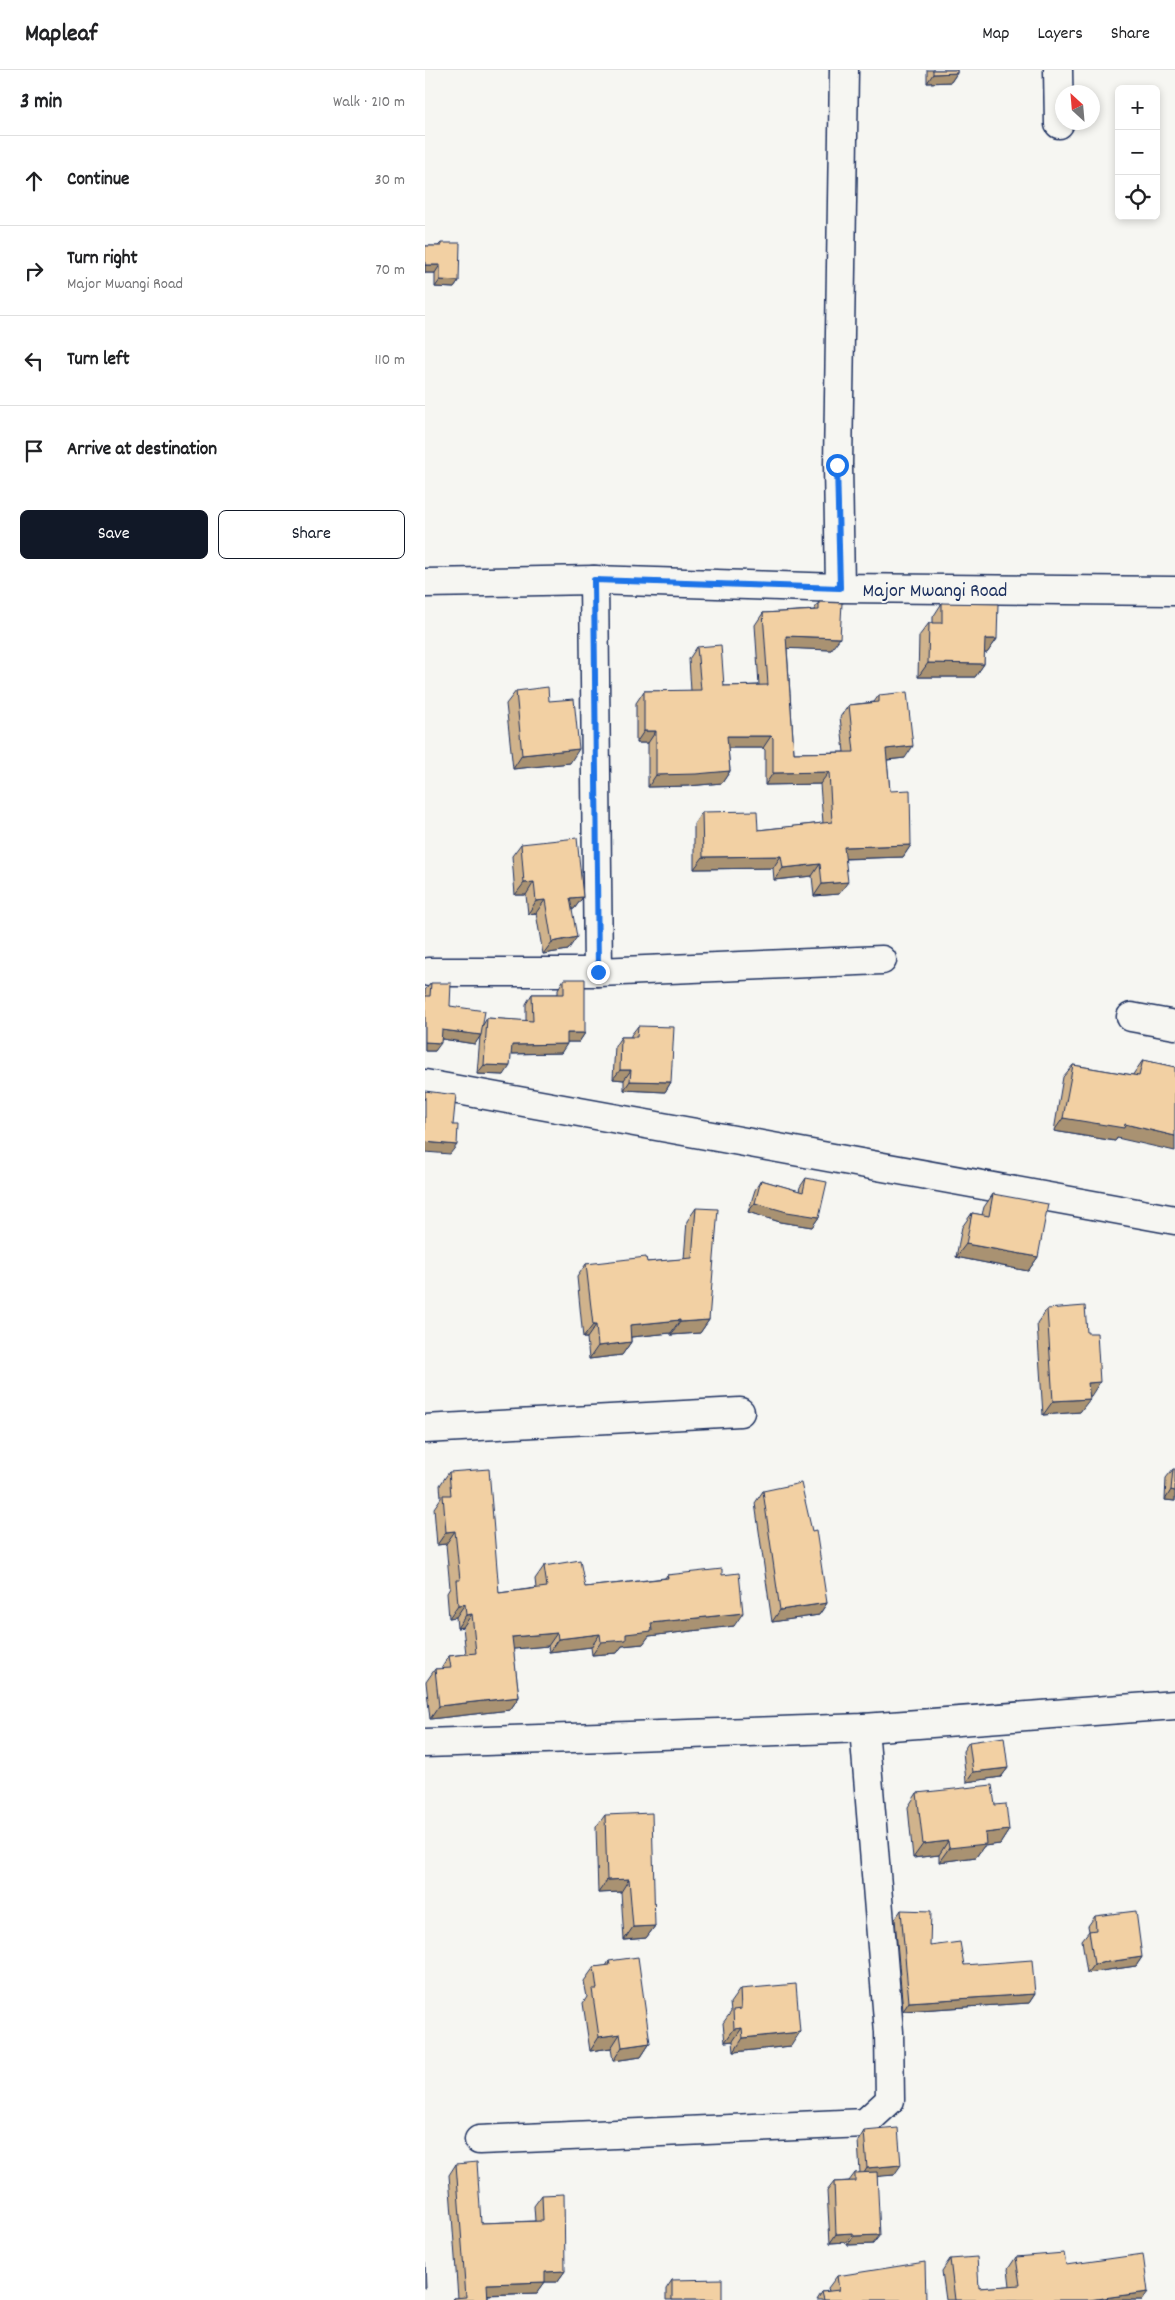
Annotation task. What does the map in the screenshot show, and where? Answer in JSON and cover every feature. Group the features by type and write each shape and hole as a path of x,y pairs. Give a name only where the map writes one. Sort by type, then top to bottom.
{"street":[{"path":"840,588 837,465 844,70"},
{"path":"1058,70 1058,85"},
{"path":"594,580 598,972"},
{"name":"Major Mwangi Road","path":"425,583 594,580 840,588 1175,591"},
{"path":"429,972 598,972 882,960"},
{"path":"1131,1017 1175,1025"},
{"path":"425,1084 1175,1220"},
{"path":"425,1429 740,1412"},
{"path":"425,1743 864,1728 1175,1705"},
{"path":"479,2140 865,2123 890,2100 889,2032 864,1728"}],"building":[{"path":"933,70 957,70 957,73 933,74"},
{"path":"441,243 460,243 459,281 440,280 440,265 425,265 425,246 441,246"},
{"path":"819,602 842,603 840,638 786,636 794,753 854,752 849,705 879,702 879,695 907,692 913,746 886,749 890,791 910,790 911,845 844,847 848,882 822,884 820,864 783,868 781,856 703,857 702,812 757,811 758,830 832,822 829,772 773,773 773,738 771,736 727,736 730,771 656,775 656,731 644,731 644,691 701,690 697,647 721,645 724,686 768,685 763,613 819,610"},
{"path":"942,603 998,604 997,639 985,639 984,664 928,663 929,623 942,623"},
{"path":"548,687 549,701 574,699 579,749 522,755 516,691"},
{"path":"577,838 583,897 570,898 577,937 552,942 545,900 536,901 534,882 524,883 521,844"},
{"path":"564,979 585,979 585,1033 567,1033 567,1044 512,1045 510,1066 484,1065 487,1018 533,1021 532,994 564,994"},
{"path":"431,983 451,983 450,1006 485,1011 481,1035 442,1030 441,1043 425,1042 425,996 430,996"},
{"path":"638,1026 674,1027 671,1082 630,1081 631,1070 620,1070 621,1037 637,1037"},
{"path":"1143,1060 1175,1067 1175,1136 1125,1124 1124,1128 1063,1118 1073,1065 1139,1076"},
{"path":"425,1091 456,1095 453,1125 458,1125 457,1145 425,1142"},
{"path":"806,1178 827,1182 819,1217 787,1212 755,1203 761,1180 803,1192"},
{"path":"993,1194 1048,1204 1038,1257 966,1244 972,1213 989,1216"},
{"path":"696,1208 718,1209 709,1320 680,1322 680,1320 630,1325 631,1342 598,1346 596,1325 593,1325 586,1264 646,1257 647,1262 692,1258"},
{"path":"1085,1306 1087,1333 1097,1333 1100,1382 1088,1383 1090,1399 1053,1401 1047,1309"},
{"path":"489,1469 499,1593 547,1587 544,1566 580,1560 585,1587 668,1578 667,1575 722,1569 722,1575 739,1573 743,1613 651,1623 652,1631 626,1634 626,1640 601,1642 600,1634 558,1639 557,1633 512,1637 519,1697 439,1706 435,1669 451,1668 449,1656 476,1653 472,1614 466,1615 465,1604 458,1605 456,1580 460,1580 455,1531 446,1532 443,1495 451,1495 449,1472"},
{"path":"1173,1469 1175,1469 1175,1491 1171,1490"},
{"path":"801,1483 812,1531 816,1530 827,1603 780,1610 763,1491"},
{"path":"1004,1737 1008,1768 973,1772 969,1742"},
{"path":"992,1785 995,1805 1006,1804 1009,1830 985,1833 986,1844 949,1848 948,1841 923,1844 917,1793"},
{"path":"652,1813 655,1926 633,1927 629,1879 607,1880 605,1815"},
{"path":"901,1910 931,1911 930,1946 960,1942 964,1965 1032,1960 1035,1994 909,2002"},
{"path":"1136,1911 1142,1957 1094,1964 1089,1931 1096,1930 1095,1916"},
{"path":"638,1957 650,2043 622,2047 620,2034 599,2037 592,1989 597,1989 594,1967 610,1965 609,1961"},
{"path":"796,1984 800,2032 743,2038 742,2028 734,2029 733,2010 741,2009 740,1989"},
{"path":"898,2128 901,2165 867,2168 864,2131"},
{"path":"477,2162 481,2223 543,2221 542,2195 564,2194 565,2271 545,2272 545,2282 487,2284 488,2300 454,2300 454,2298 466,2297 456,2164"},
{"path":"877,2172 880,2235 854,2236 853,2233 836,2234 834,2182 855,2181 855,2173"},
{"path":"1064,2253 1066,2265 1143,2254 1148,2292 1089,2300 955,2300 950,2259 977,2257 979,2288 1020,2285 1016,2257"},
{"path":"925,2262 926,2300 824,2300 822,2292 839,2290 837,2276"},
{"path":"722,2279 722,2300 672,2300 672,2280"}],"route":[{"path":"598,972 594,580 840,588 837,465"}]}
